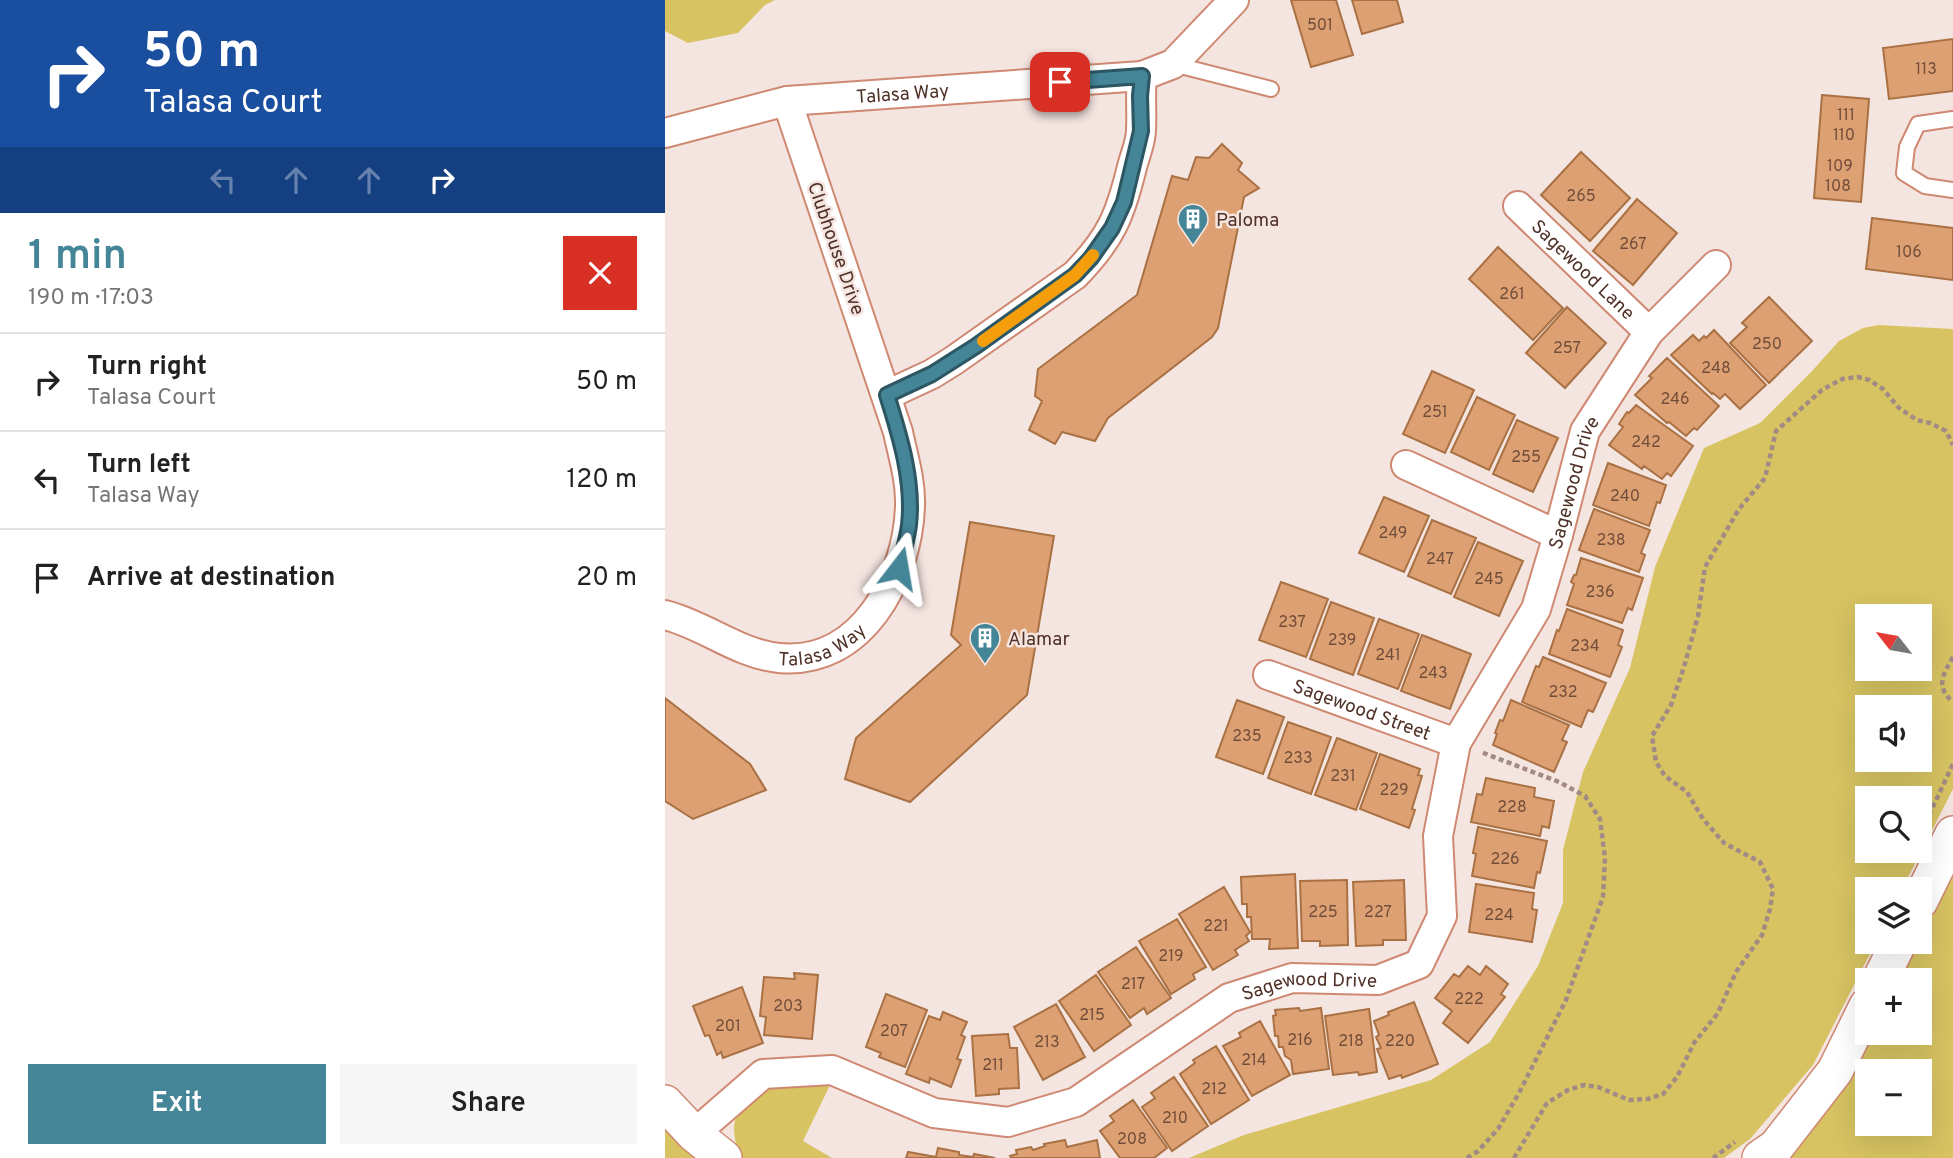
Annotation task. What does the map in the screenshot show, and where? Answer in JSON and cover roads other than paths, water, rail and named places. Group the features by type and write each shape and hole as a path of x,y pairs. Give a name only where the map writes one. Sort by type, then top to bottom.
{"street":[{"path":"1173,64 1234,0"},
{"name":"Talasa Way","path":"665,132 787,101 1142,76 1173,64"},
{"path":"887,395 932,374 965,353 1075,275 1091,258 1112,228 1124,202 1141,131 1142,76"},
{"name":"Clubhouse Drive","path":"787,101 887,395"},
{"name":"Sagewood Lane","path":"1518,206 1649,332"},
{"name":"Sagewood Drive","path":"694,1134 763,1073 832,1070 935,1114 1008,1122 1076,1102 1229,998 1292,978 1378,980 1419,964 1442,916 1438,835 1456,743 1536,609 1585,431 1649,332 1716,265"},
{"name":"Talasa Way","path":"665,615 699,626 749,652 782,658 798,658 823,652 839,645 859,629 875,612 890,588 899,568 909,525 909,485 887,395"},
{"path":"1406,465 1558,535"},
{"name":"Sagewood Street","path":"1268,675 1456,743"},
{"path":"1926,877 1939,828"},
{"path":"1750,1149 1776,1147 1835,1071 1855,1030"},
{"path":"665,1103 694,1134 724,1158"}],"lane":[{"path":"1173,64 1271,89"},
{"path":"1953,118 1919,124 1907,147 1904,173 1925,186 1953,190"}],"place":[{"name":"Paloma","path":"1193,246"},
{"name":"Alamar","path":"985,665"}]}
